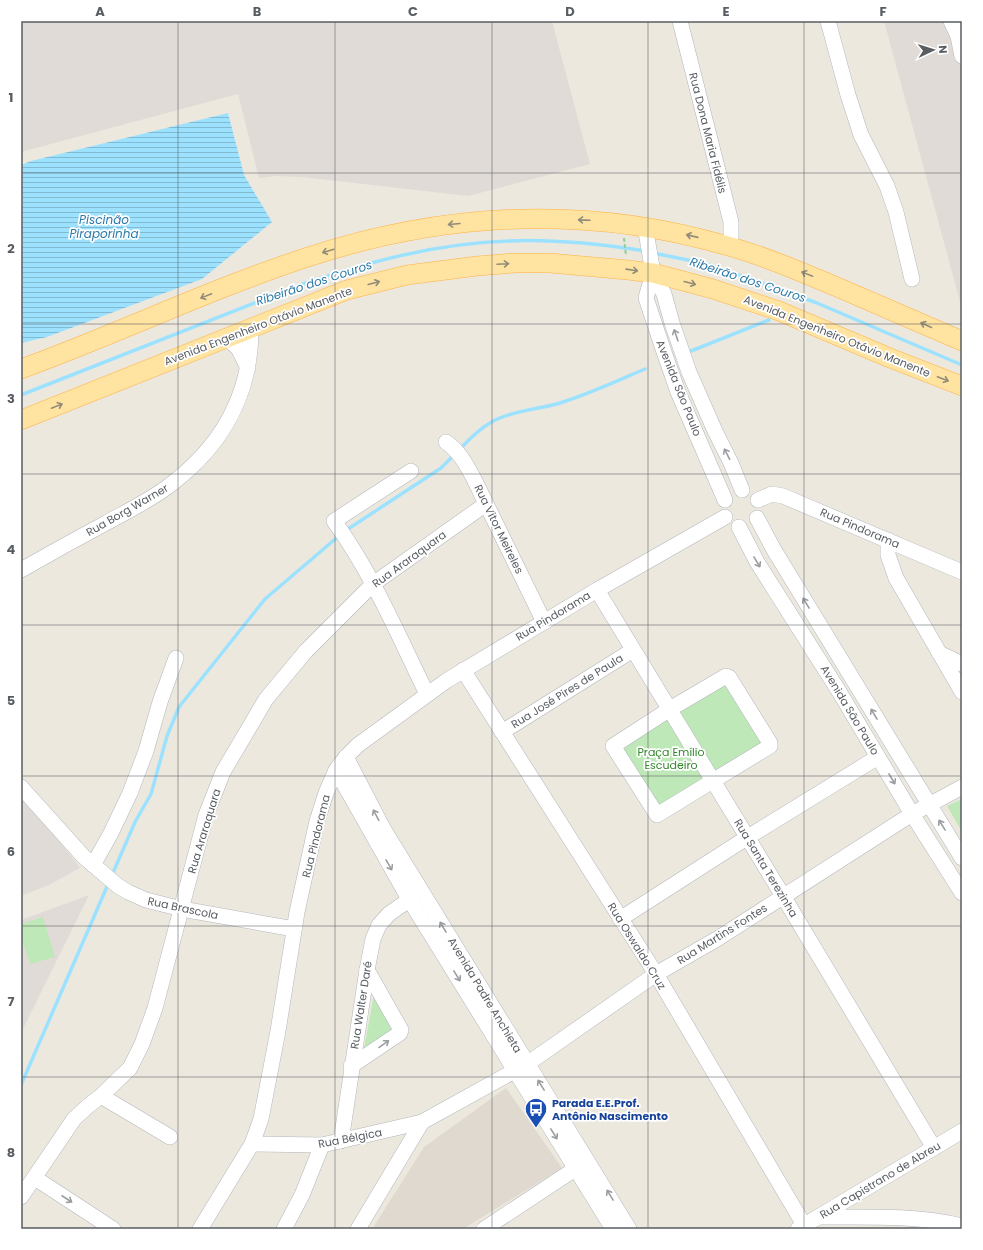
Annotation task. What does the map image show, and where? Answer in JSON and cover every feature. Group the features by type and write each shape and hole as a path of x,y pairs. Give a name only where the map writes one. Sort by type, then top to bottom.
{"main road":[{"path":"21,369 68,352 280,267 316,255 383,236 447,224 537,218 600,221 647,235 664,229 730,246 812,277 962,341"},
{"name":"Avenida Engenheiro Otávio Manente","path":"21,420 347,290 407,275 477,266 516,263 550,263 628,270 652,269 779,311 890,358 962,386"}],"street":[{"name":"Rua Dona Maria Fidélis","path":"680,21 731,222 730,246"},
{"path":"828,21 848,95 861,135 887,186 896,212 912,279"},
{"path":"951,21 958,36 962,56"},
{"name":"Avenida São Paulo","path":"647,235 652,269 664,294 672,324 689,372 742,490"},
{"name":"Avenida São Paulo","path":"652,269 646,298 662,349 678,392 725,500"},
{"name":"Rua Borg Warner","path":"21,570 154,496 187,471 216,439 231,417 248,368 251,346 251,328"},
{"path":"226,338 238,348 248,368"},
{"name":"Rua Vitor Meireles","path":"449,444 462,458 474,477 544,622"},
{"path":"411,471 336,523 373,584 427,694"},
{"path":"742,490 748,492 754,495 758,500 760,512 755,522 748,526 739,527 731,524 725,517 723,509 725,500 735,492 742,490"},
{"name":"Rua Pindorama","path":"758,500 767,495 777,494 962,572"},
{"name":"Rua Araraquara","path":"21,1197 74,1119 130,1068 142,1044 155,1008 206,815 223,772 266,699 306,651 373,584 486,504"},
{"name":"Rua Pindorama","path":"200,1229 252,1144 261,1119 294,928 317,821 326,793 336,770 346,757 372,734 463,670 596,590 725,517"},
{"name":"Avenida São Paulo","path":"757,518 774,550 962,858"},
{"name":"Avenida São Paulo","path":"739,527 757,562 826,670 912,814 960,886"},
{"path":"888,540 888,555 896,578 939,653 958,667 962,692"},
{"name":"Rua Santa Terezinha","path":"596,590 748,837 934,1148"},
{"name":"Rua José Pires de Paula","path":"502,732 633,650"},
{"path":"98,869 111,833 130,793 146,751 160,702 176,658"},
{"path":"826,670 842,660"},
{"name":"Rua Oswaldo Cruz","path":"463,670 656,974 801,1227"},
{"path":"728,676 770,743 770,746 713,781 657,816 614,745 670,709 728,676"},
{"name":"Avenida Padre Anchieta","path":"346,757 416,895"},
{"path":"620,919 748,837 878,757"},
{"name":"Avenida Padre Anchieta","path":"336,770 416,895 522,1068 613,1201 629,1229"},
{"name":"Rua Brascola","path":"21,786 83,856 118,886 128,892 146,900 182,910 294,928"},
{"name":"Rua Martins Fontes","path":"422,1122 522,1068 656,974 717,939 928,804 962,787"},
{"name":"Rua Walter Daré","path":"341,1141 373,939 380,925 389,914 416,895"},
{"path":"352,1066 400,1033 401,1030 367,970"},
{"name":"Avenida Padre Anchieta","path":"522,1068 576,1169 613,1229"},
{"path":"101,1096 170,1137"},
{"path":"358,1229 422,1122"},
{"name":"Rua Bélgica","path":"252,1144 322,1145 422,1122"},
{"name":"Rua Capistrano de Abreu","path":"801,1227 962,1131"},
{"path":"284,1229 302,1195 322,1145"},
{"path":"484,1229 576,1169"},
{"path":"35,1178 113,1229"},
{"path":"818,1217 900,1218 962,1226"}],"path":[{"path":"624,241 626,256"}],"shaded area":[{"path":"21,21 552,21 590,164 468,196 302,177 277,176 259,178 238,94 21,152"},
{"path":"884,21 962,21 962,309"},
{"path":"21,797 80,868 49,885 21,896"},
{"path":"89,895 21,1033 21,920"},
{"path":"506,1088 562,1168 463,1229 376,1229 374,1226 424,1147"}],"green space":[{"name":"Praça Emílio Escudeiro","path":"727,683 766,743 659,808 619,746"},
{"path":"962,799 962,832 947,806"},
{"path":"43,917 55,957 30,964 21,936 21,924"},
{"path":"374,994 395,1030 364,1049"}],"water":[{"name":"Piscinão Piraporinha","path":"228,113 244,175 272,222 202,279 47,337 21,343 21,165 31,161"}],"waterway":[{"name":"Ribeirão dos Couros","path":"21,395 300,285 377,261 456,245 509,241 577,243 645,251"},
{"name":"Ribeirão dos Couros","path":"653,253 703,263 817,303 962,365"},
{"path":"691,351 769,320"},
{"path":"460,449 485,426 510,414 553,405 603,387 645,369"},
{"path":"345,531 441,468 454,455"},
{"path":"112,875 135,822 151,794 167,736 179,707 265,599 340,535"},
{"path":"21,1085 109,882"}],"place":[{"name":"Parada E.E.Prof. Antônio Nascimento","path":"536,1128"}]}
